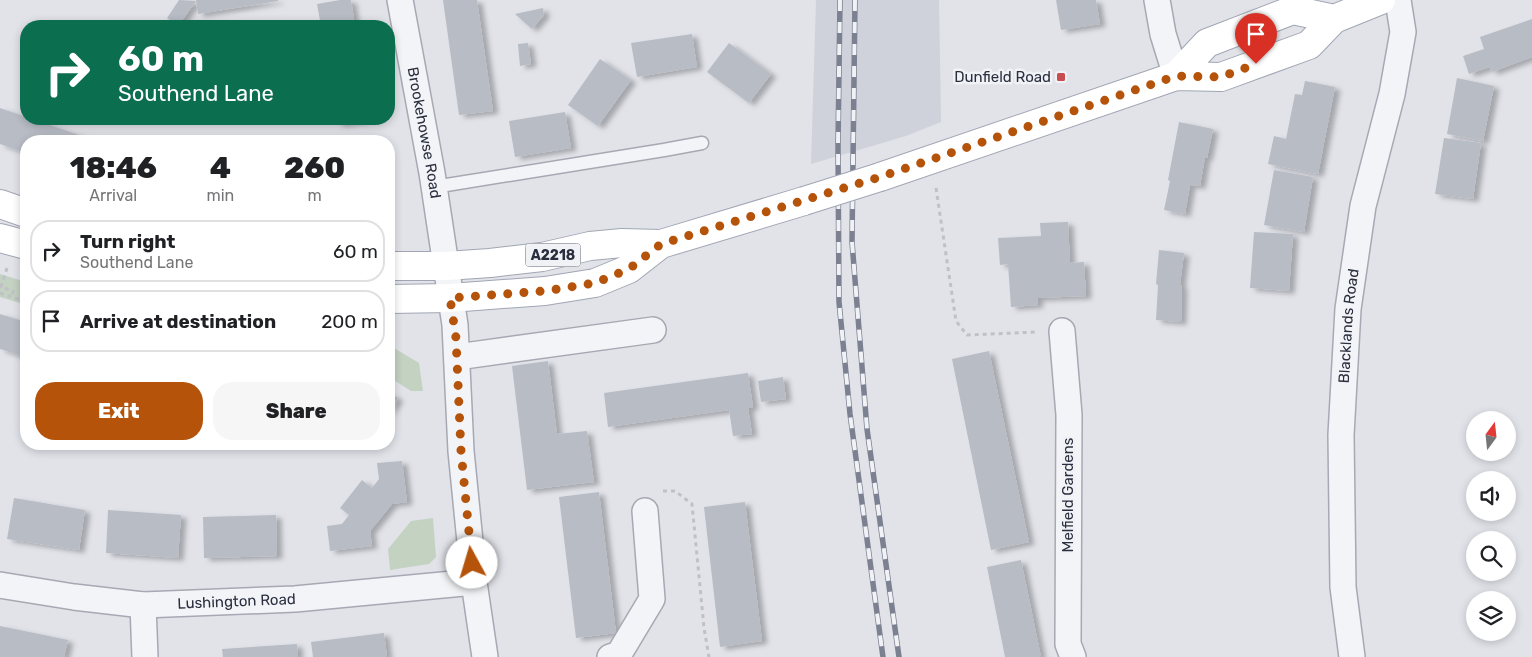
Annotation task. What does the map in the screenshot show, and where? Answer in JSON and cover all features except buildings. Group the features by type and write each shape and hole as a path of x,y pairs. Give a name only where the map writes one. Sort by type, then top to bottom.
{"main road":[{"name":"A2218","path":"395,266 446,266 490,263 542,257 590,246 622,243 661,244 880,177 1176,76 1221,77 1309,45 1334,19 1381,0"},
{"name":"A2218","path":"1176,76 1207,43 1293,10 1334,19"},
{"path":"0,204 20,211"},
{"path":"0,238 20,243"},
{"name":"A2218","path":"395,299 450,298 545,291 595,283 629,269 661,244"}],"street":[{"name":"Brookehowse Road","path":"400,0 434,187 446,266"},
{"path":"1157,0 1163,34 1176,76"},
{"name":"Blacklands Road","path":"1352,657 1343,587 1340,436 1348,309 1363,206 1392,94 1403,32 1398,0"},
{"path":"446,266 455,325 461,451 474,582 485,657"},
{"path":"457,357 653,330"},
{"name":"Melfield Gardens","path":"1062,331 1069,415 1068,644 1073,657"},
{"path":"610,657 619,654 652,599 645,511"},
{"name":"Lushington Road","path":"0,585 143,606 295,599 474,582"},
{"path":"143,606 145,657"}],"lane":[{"path":"434,187 702,143"}],"path":[{"path":"936,188 956,322 967,335 1062,331"},
{"path":"7,268 1,288 13,291 11,297"},
{"path":"0,293 20,300"},
{"path":"645,511 645,491 676,491 692,504 704,628 709,657"}],"shaded area":[{"path":"816,0 939,0 941,122 906,136 811,164"}],"green space":[{"path":"0,274 20,280 20,303 0,297"},
{"path":"395,349 419,363 423,391 411,391 395,381"},
{"path":"433,518 436,557 429,564 390,570 388,549 411,521"}],"railway":[{"path":"840,0 838,145 839,302 850,414 883,657"},
{"path":"855,0 852,242 867,429 899,657"}],"place":[{"name":"Dunfield Road","path":"1061,77"}],"route":[{"path":"472,563 461,451 455,325 450,298 545,291 595,283 629,269 661,244 880,177 1176,76 1221,77 1256,64"}]}
